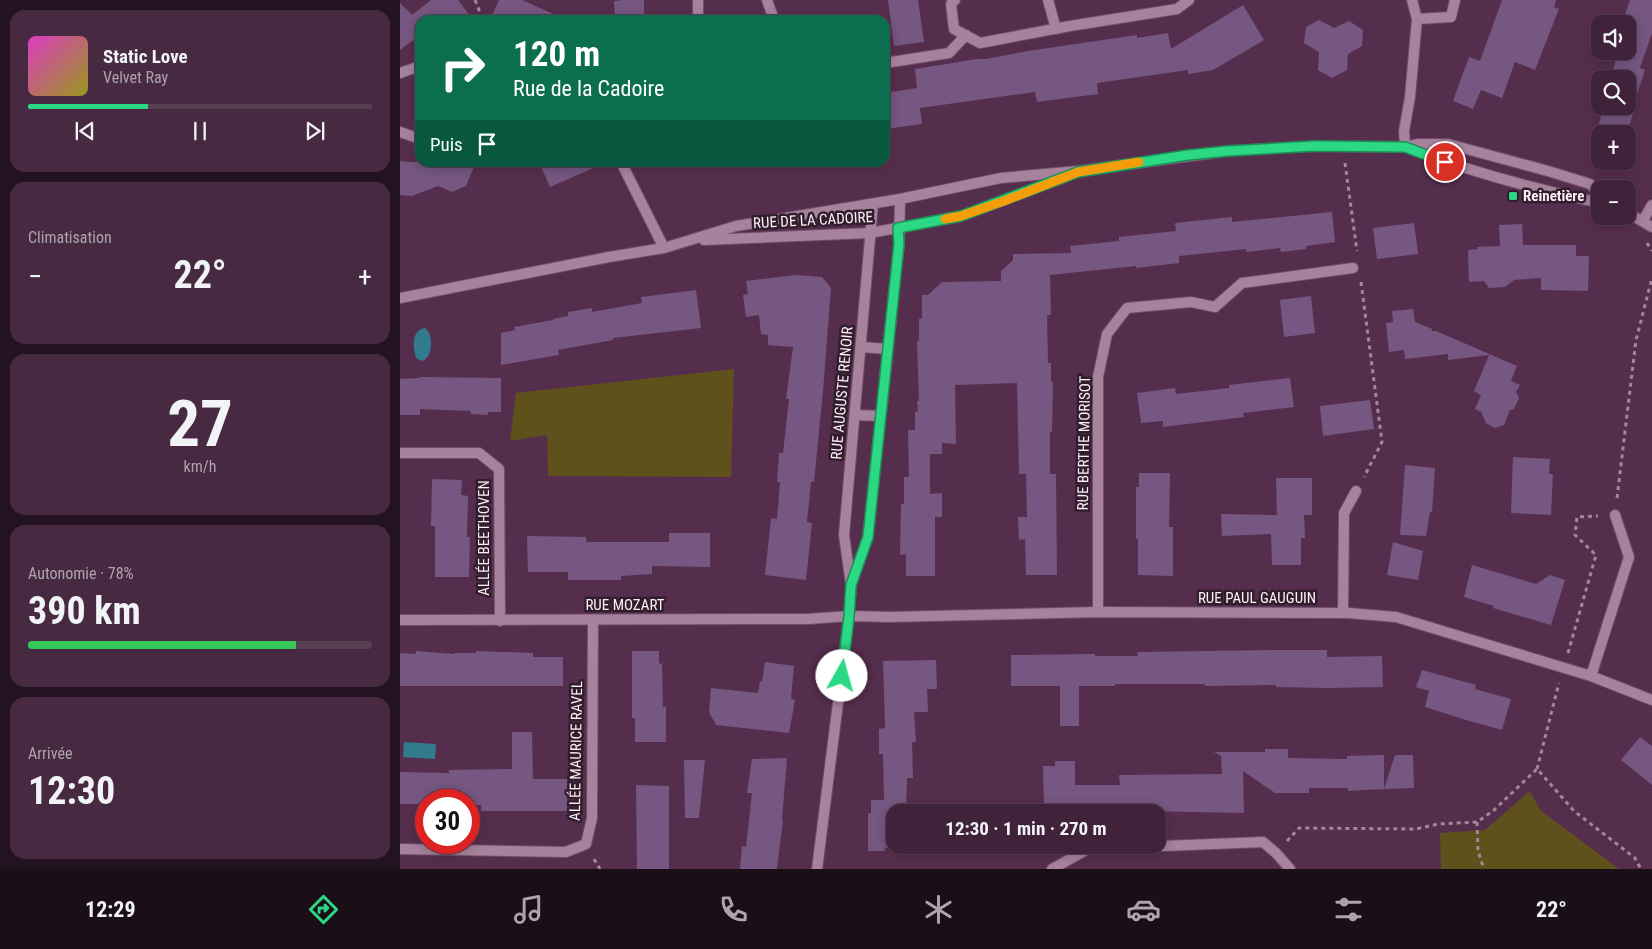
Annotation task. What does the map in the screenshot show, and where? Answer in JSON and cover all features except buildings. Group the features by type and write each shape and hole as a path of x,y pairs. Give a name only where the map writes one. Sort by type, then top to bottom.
{"street":[{"path":"698,0 698,15"},
{"path":"767,0 772,15"},
{"path":"954,0 951,4 954,29 980,43 1177,9 1189,0"},
{"path":"1048,0 1056,29"},
{"path":"1405,147 1404,131 1410,97 1416,18 1412,0"},
{"path":"1416,18 1451,16 1455,0"},
{"path":"890,62 949,54 966,35"},
{"path":"400,73 415,68"},
{"path":"400,132 415,137"},
{"name":"RUE DE LA CADOIRE","path":"400,298 609,256 664,248 736,226 873,204 1001,178 1078,172 1228,151 1315,146 1405,147 1418,144 1448,144 1548,170 1591,185"},
{"name":"RUE DE LA CADOIRE","path":"1405,147 1445,162 1591,201"},
{"path":"624,167 664,248"},
{"name":"RUE DE LA CADOIRE","path":"691,241 870,233 961,216 1078,172"},
{"name":"RUE AUGUSTE RENOIR","path":"851,585 868,537 899,244 900,199"},
{"name":"RUE AUGUSTE RENOIR","path":"818,869 849,616 851,585 844,534 873,204"},
{"path":"1636,217 1648,224 1652,205"},
{"name":"RUE BERTHE MORISOT","path":"1098,612 1098,377 1107,334 1127,308 1191,302 1214,307 1242,284 1354,268"},
{"path":"861,346 888,349"},
{"path":"855,415 881,416"},
{"name":"ALLÉE BEETHOVEN","path":"400,453 479,453 499,469 500,621"},
{"path":"1343,614 1344,514 1356,491"},
{"path":"1591,676 1629,557 1615,514"},
{"name":"RUE PAUL GAUGUIN","path":"849,616 889,617 1098,612 1343,614 1396,617 1591,676 1652,700"},
{"name":"RUE MOZART","path":"400,620 808,619 849,616"},
{"name":"ALLÉE MAURICE RAVEL","path":"400,849 566,852 586,844 592,818 593,620"},
{"path":"1052,869 1088,849 1263,842 1290,869"}],"path":[{"path":"475,0 481,15"},
{"path":"1343,147 1358,257"},
{"path":"1356,491 1372,465 1382,442 1360,276"},
{"path":"1615,514 1636,340 1652,278"},
{"path":"1276,853 1299,828 1416,829 1438,824 1477,822 1493,811 1537,769 1563,668 1596,555 1575,535 1577,517"},
{"path":"1537,769 1574,811 1635,858 1642,869"},
{"path":"1477,822 1478,850 1484,869"}],"shaded area":[{"path":"734,369 731,477 548,476 547,435 510,441 516,393"},
{"path":"1530,791 1540,810 1619,869 1441,869 1440,833 1485,830"}],"water":[{"path":"425,328 430,336 431,346 426,359 422,361 417,359 415,355 414,340 417,332"},
{"path":"404,742 436,744 435,759 403,757"}],"slow traffic":[{"path":"945,219 961,216 1004,201 1078,172 1139,162"}],"place":[{"name":"Reinetière","path":"1513,196"}],"route":[{"path":"842,676 851,585 868,537 899,244 898,228 961,216 1078,172 1188,155 1315,146 1405,147 1445,162"}]}
